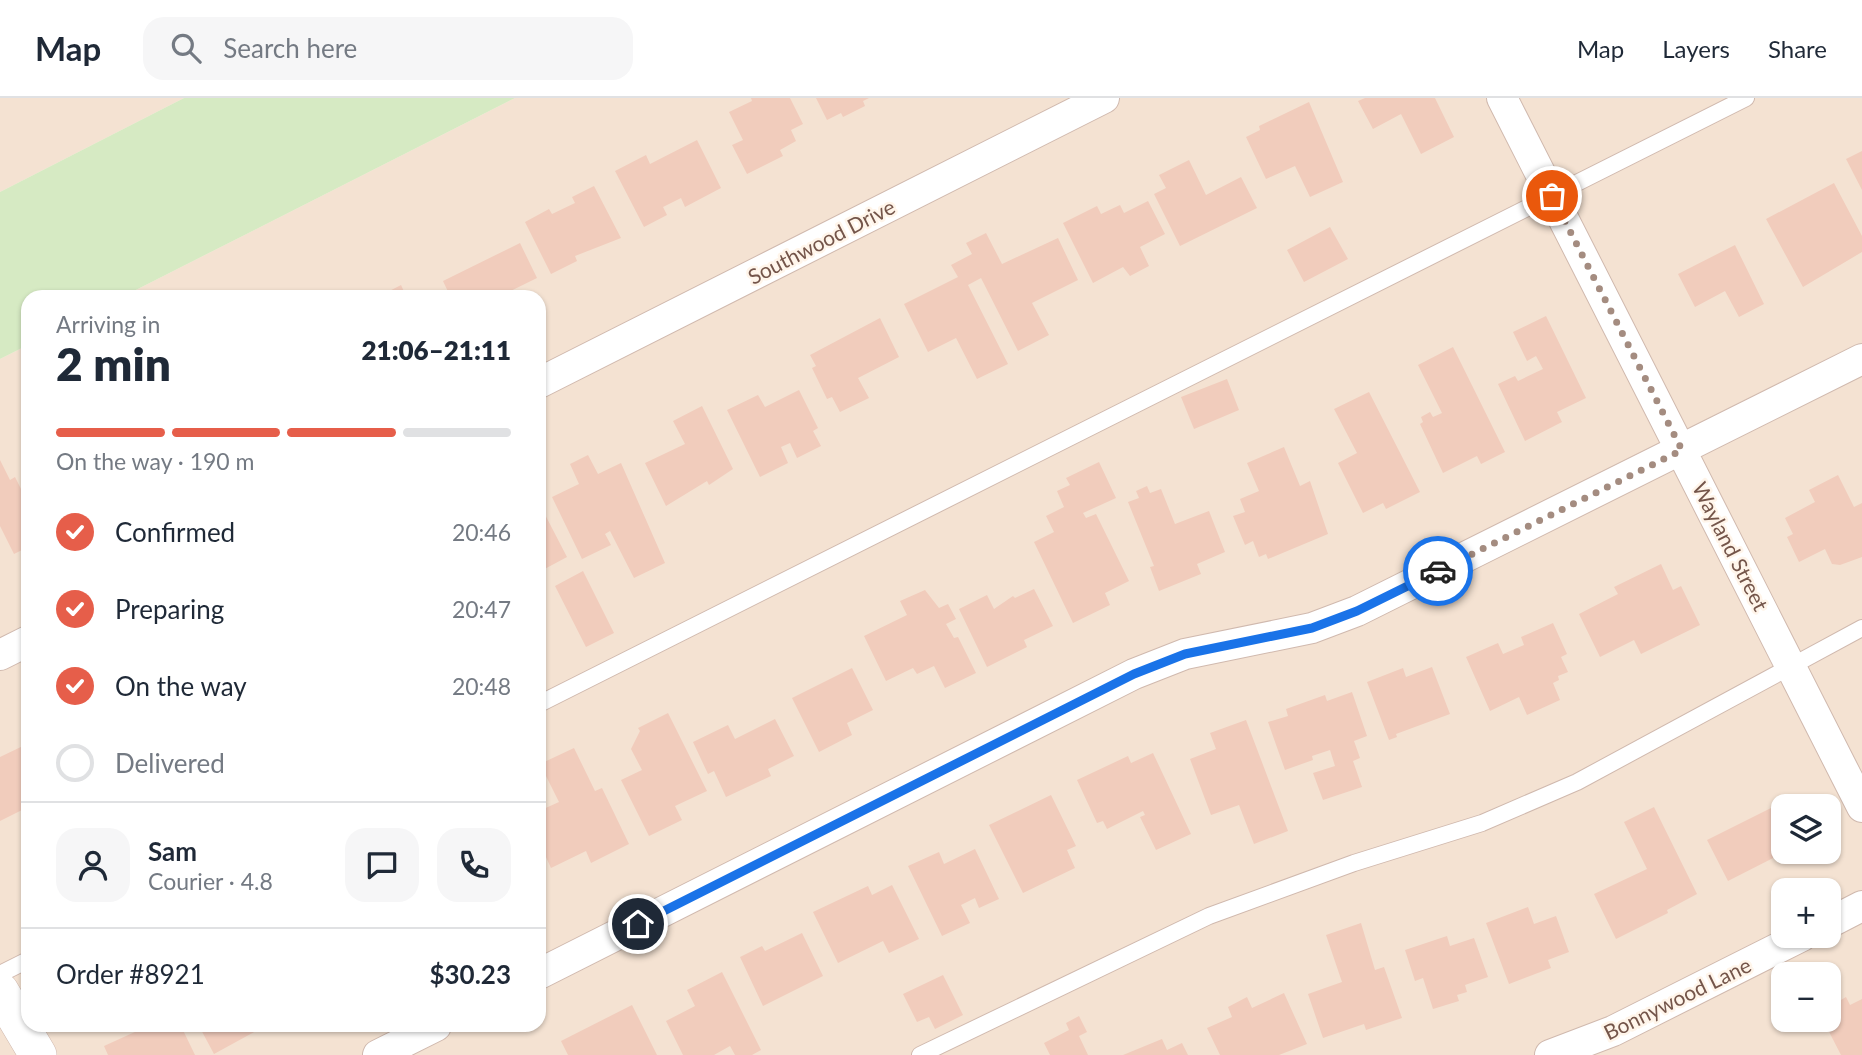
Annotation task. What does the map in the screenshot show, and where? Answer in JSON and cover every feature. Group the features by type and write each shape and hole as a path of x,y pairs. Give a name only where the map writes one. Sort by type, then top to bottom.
{"street":[{"name":"Southwood Drive","path":"546,379 1104,98"},
{"name":"Wayland Street","path":"1502,98 1862,807"},
{"path":"546,970 1134,674 1185,654 1312,628 1357,611 1862,359"},
{"path":"0,655 21,644"},
{"path":"1841,917 1862,906"},
{"name":"Bonnywood Lane","path":"1550,1055 1613,1031 1777,948"},
{"path":"0,992 21,1027"},
{"path":"24,1032 38,1055"},
{"path":"378,1055 424,1032"}],"lane":[{"path":"546,700 1746,98"},
{"path":"920,1055 1209,916 1354,863 1482,823 1577,782 1862,628"},
{"path":"0,974 21,964"}],"shaded area":[{"path":"0,98 184,98 0,192"},
{"path":"515,98 1862,98 1862,1055 0,1055 0,359 21,348 21,1032 546,1032 546,290 136,290"}],"green space":[{"path":"184,98 515,98 136,290 21,290 21,348 0,359 0,192"}],"building":[{"path":"751,98 790,98 803,124 791,130 796,141 780,150 783,156 747,174 732,145 743,140 729,112 752,101"},
{"path":"816,98 869,98 863,101 865,106 843,117 841,113 827,120"},
{"path":"1365,98 1435,98 1454,137 1421,154 1401,114 1373,129 1358,101"},
{"path":"1309,102 1343,182 1310,197 1295,166 1266,179 1246,137 1260,130 1259,126"},
{"path":"697,140 721,188 685,207 681,198 663,207 667,215 644,227 615,171 646,155 650,164"},
{"path":"1862,151 1862,190 1846,159"},
{"path":"1189,160 1206,195 1241,177 1257,208 1180,246 1154,194 1166,188 1159,175"},
{"path":"1834,183 1862,236 1862,252 1803,287 1766,219"},
{"path":"594,186 621,238 575,256 577,261 551,274 525,222 549,209 552,214 575,203 572,197"},
{"path":"1148,201 1165,234 1140,247 1149,266 1130,276 1123,267 1093,283 1063,223 1097,206 1101,214 1120,205 1124,213"},
{"path":"1330,227 1348,259 1304,282 1287,250"},
{"path":"986,233 1002,264 1058,238 1078,280 1032,303 1049,335 1018,351 981,278 968,285 1008,364 977,379 956,338 928,352 904,304 958,277 951,265 972,254 966,243"},
{"path":"520,243 537,278 512,290 447,290 443,281"},
{"path":"1735,245 1764,304 1739,317 1725,291 1695,307 1678,274"},
{"path":"1546,316 1586,398 1557,412 1562,422 1525,441 1498,384 1515,376 1518,381 1543,369 1536,356 1527,361 1513,332"},
{"path":"880,318 899,357 858,378 869,398 840,412 832,397 827,399 812,368 816,366 810,355"},
{"path":"1453,347 1505,452 1481,464 1477,456 1443,473 1420,424 1423,422 1421,417 1430,412 1433,417 1442,413 1418,365"},
{"path":"1227,379 1239,410 1194,429 1181,397"},
{"path":"799,390 818,428 813,431 821,446 797,458 790,443 781,447 788,463 760,477 727,410 758,395 765,407"},
{"path":"1369,392 1420,492 1386,509 1383,503 1363,513 1338,463 1357,453 1334,409"},
{"path":"702,406 733,469 709,485 707,481 666,506 645,463 685,444 673,421"},
{"path":"1284,447 1300,486 1310,481 1328,534 1268,559 1266,554 1259,557 1253,541 1245,545 1233,516 1245,512 1240,499 1259,491 1247,463"},
{"path":"588,455 598,474 621,463 665,563 634,578 610,531 605,534 611,545 582,559 552,497 579,484 570,464"},
{"path":"0,460 10,480 15,477 21,489 21,550 14,554 0,526"},
{"path":"1099,462 1116,498 1083,513 1086,518 1096,514 1129,581 1105,593 1110,605 1073,623 1034,542 1054,532 1046,516 1064,507 1057,491 1070,485 1066,478"},
{"path":"1838,475 1854,507 1862,503 1862,557 1840,565 1832,564 1825,549 1799,562 1787,537 1793,534 1785,518 1815,502 1809,490"},
{"path":"1147,486 1150,493 1161,489 1175,524 1209,511 1225,552 1197,564 1201,574 1159,591 1150,567 1154,566 1128,502 1139,498 1136,491"},
{"path":"546,516 567,557 546,568"},
{"path":"1661,564 1673,590 1681,586 1700,625 1641,654 1634,640 1600,657 1579,614 1618,594 1614,587"},
{"path":"583,571 614,633 586,647 555,586"},
{"path":"1034,589 1053,626 1024,640 1027,647 987,667 959,609 987,595 994,609 1013,596 1015,598"},
{"path":"925,590 939,608 948,604 956,619 946,624 954,638 958,637 976,673 945,688 934,666 917,674 913,668 886,681 864,636 907,615 900,601"},
{"path":"1553,623 1567,654 1561,657 1568,672 1558,676 1559,680 1553,683 1560,700 1527,715 1519,697 1490,711 1466,657 1498,643 1503,654 1524,645 1521,637"},
{"path":"1432,667 1450,714 1396,734 1397,737 1389,740 1367,682 1403,668 1406,677"},
{"path":"852,668 873,710 847,723 852,735 819,752 792,698"},
{"path":"1352,692 1367,736 1354,741 1360,758 1353,761 1362,787 1323,800 1313,773 1335,766 1330,750 1312,756 1313,760 1285,770 1268,722 1288,716 1286,709 1325,695 1327,701"},
{"path":"668,713 707,791 675,806 682,820 649,836 621,780 642,770 631,749 640,731 638,728"},
{"path":"775,719 794,756 768,769 771,776 726,797 714,771 708,774 693,742 728,725 735,739"},
{"path":"1246,720 1288,831 1254,844 1239,805 1211,815 1190,759 1216,749 1210,733"},
{"path":"21,747 21,810 0,821 0,757"},
{"path":"574,748 595,791 602,788 629,844 591,863 586,851 551,868 546,857 546,808 559,802 546,776 546,761"},
{"path":"1153,753 1191,834 1156,850 1140,817 1145,815 1143,811 1107,829 1103,821 1097,823 1077,780 1128,756 1131,763"},
{"path":"1051,795 1076,846 1067,850 1075,868 1023,893 989,825"},
{"path":"1654,807 1697,894 1667,910 1668,913 1616,939 1594,894 1647,869 1624,822"},
{"path":"1771,808 1771,859 1728,881 1707,840"},
{"path":"975,849 999,899 979,908 975,898 961,905 970,923 942,936 908,866 939,852 944,864"},
{"path":"892,885 919,939 889,953 883,941 838,963 813,912 868,886 872,895"},
{"path":"1528,907 1534,924 1556,916 1569,952 1548,960 1551,968 1509,984 1486,923"},
{"path":"1361,923 1375,970 1384,967 1402,1018 1366,1030 1364,1024 1323,1038 1308,994 1342,982 1326,935"},
{"path":"802,933 823,976 763,1006 740,957 762,946 765,951"},
{"path":"1447,936 1450,946 1474,938 1488,977 1465,985 1467,992 1457,995 1459,1001 1433,1009 1423,978 1415,981 1405,950"},
{"path":"722,972 761,1050 752,1055 735,1055 730,1046 714,1055 683,1055 666,1021 695,1006 687,990"},
{"path":"943,975 963,1015 935,1029 929,1017 917,1022 903,994"},
{"path":"1284,993 1307,1044 1279,1055 1220,1055 1207,1028 1232,1017 1228,1007 1247,997 1252,1008"},
{"path":"1846,997 1850,1005 1862,999 1862,1055 1841,1055 1829,1032 1841,1032 1841,1000"},
{"path":"632,1005 657,1055 568,1055 561,1041"},
{"path":"1079,1016 1087,1032 1079,1036 1088,1055 1050,1055 1044,1043 1069,1030 1066,1023"},
{"path":"135,1032 184,1032 195,1055 108,1055 104,1046"},
{"path":"202,1032 254,1032 214,1054"},
{"path":"1162,1039 1167,1050 1182,1043 1188,1055 1123,1055"}],"way so far":[{"path":"1438,571 1682,450 1552,196"}],"route":[{"path":"638,924 1134,674 1185,654 1312,628 1357,611 1438,571"}]}
